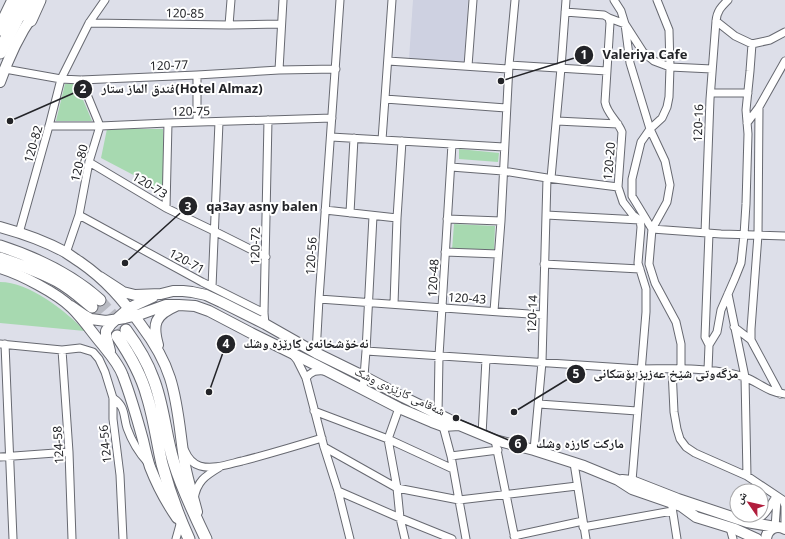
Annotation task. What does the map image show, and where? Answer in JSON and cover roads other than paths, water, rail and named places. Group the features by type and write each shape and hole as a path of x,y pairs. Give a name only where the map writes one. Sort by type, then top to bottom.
{"highway":[{"path":"0,52 5,26 14,0"},
{"path":"5,26 26,0"},
{"path":"30,20 39,0"}],"main road":[{"path":"0,82 21,34 43,0"},
{"path":"0,223 15,231"},
{"path":"0,227 43,242 66,253 112,286 129,294 160,294"},
{"path":"0,246 36,259 87,288 96,304 34,269 0,258"},
{"path":"0,268 22,277 54,294 91,319 115,320"},
{"path":"0,276 22,277"},
{"path":"100,277 118,294 132,311 161,355"},
{"name":"شەقامی کارێزەی وشک","path":"160,294 173,291 183,291 206,295 265,324 316,353 403,398 459,425 482,434 497,445 534,450 584,466 618,480 632,489 681,506 729,517"},
{"path":"111,356 106,335 108,329 115,320 160,294"},
{"name":"شەقامی کارێزەی وشک","path":"132,311 141,314 166,305 195,306 210,311 399,408 443,426 459,425"},
{"path":"179,305 160,315 154,329 161,355 175,394 187,474 204,535"},
{"path":"71,306 111,356 123,374 132,400 150,465 167,502 184,528"},
{"path":"184,528 162,463 154,421 144,386 134,363 126,350 122,333 143,356 153,378 162,408 174,462 180,480 204,535"},
{"path":"276,346 283,334"},
{"name":"شەقامی کارێزەی وشک","path":"618,480 632,481 690,507 696,516 757,539"},
{"name":"شەقامی کارێزەی وشک","path":"753,523 781,528"},
{"path":"766,539 768,532 781,528"}],"street":[{"name":"120-82","path":"15,231 50,126 60,79 89,23 105,0"},
{"path":"230,25 231,0"},
{"path":"279,70 283,0"},
{"name":"120-56","path":"316,353 340,0"},
{"path":"382,140 392,0"},
{"path":"468,66 473,0"},
{"path":"494,311 501,221 506,108 515,0"},
{"name":"120-14","path":"534,450 542,362 546,215 561,68 566,0"},
{"path":"614,0 621,11 625,24 630,63 650,129 665,161 670,185 667,202 652,229 649,264 655,282 676,322 681,344 681,369"},
{"path":"728,0 722,6 716,18 735,36 752,44 770,40 785,32"},
{"path":"652,229 632,196 632,179 641,142 650,129 662,118 667,107 669,97 669,30 660,1"},
{"path":"565,12 604,15 625,24 643,52 654,61 670,67 712,69"},
{"name":"120-20","path":"610,18 605,102 608,110 622,132 618,187 623,202 641,224"},
{"name":"120-16","path":"709,345 705,337 707,233 712,69 716,18"},
{"name":"120-85","path":"89,23 230,25 282,24"},
{"path":"708,370 709,345 717,332 721,310 741,263 744,235 748,134 746,110 752,44"},
{"path":"388,61 468,66 561,68 607,72"},
{"path":"747,123 759,108 785,61"},
{"name":"120-77","path":"5,69 60,79 81,80 279,70 336,69"},
{"path":"197,75 197,122"},
{"path":"81,80 100,126"},
{"path":"711,93 748,93"},
{"path":"385,100 506,108"},
{"path":"751,340 758,235 759,108"},
{"name":"120-75","path":"50,126 100,126 332,118"},
{"name":"120-72","path":"265,324 268,120"},
{"path":"556,121 618,124"},
{"path":"212,287 219,122"},
{"path":"166,208 168,123"},
{"name":"120-80","path":"66,253 78,215 89,162 100,126"},
{"path":"331,137 504,147"},
{"path":"350,213 354,138"},
{"path":"394,304 397,218 402,141"},
{"name":"120-48","path":"438,414 439,356 452,144"},
{"name":"120-73","path":"89,162 166,208 266,257"},
{"path":"450,166 503,170 618,187"},
{"path":"326,210 397,218"},
{"name":"120-71","path":"78,215 212,287 264,313"},
{"path":"546,215 641,224 638,264 646,289 646,312 640,369 632,481"},
{"path":"363,390 365,377 373,216"},
{"path":"447,219 501,221"},
{"path":"652,229 785,236"},
{"path":"445,252 498,254"},
{"path":"544,264 640,269"},
{"path":"728,294 745,378 747,476"},
{"name":"120-43","path":"319,299 543,315"},
{"path":"734,326 751,340 783,394"},
{"path":"13,539 2,344 62,350"},
{"name":"124-56","path":"62,350 80,348 92,352 99,359 105,372 113,398 113,419 120,475 123,539"},
{"name":"124-58","path":"62,350 70,452 72,539"},
{"path":"366,351 640,369 708,370 724,372 745,378 765,388 783,394"},
{"path":"290,352 297,360 306,378 324,447 351,539"},
{"path":"482,434 486,359"},
{"path":"534,450 542,362"},
{"path":"672,369 674,412 680,439 686,447 695,453 747,476 783,500 785,506 781,528"},
{"path":"306,378 314,371 326,371"},
{"path":"113,398 123,407 127,427 132,441 139,453 150,465"},
{"path":"539,404 637,411"},
{"path":"399,408 388,438 397,488 400,518 405,539"},
{"path":"314,411 388,438 453,469"},
{"path":"438,414 443,426 451,456 466,539"},
{"path":"182,446 194,463 206,467 220,467 322,438"},
{"path":"451,456 497,445 515,537 672,509 676,539"},
{"path":"324,447 397,488 459,500 577,486"},
{"path":"0,457 70,452"},
{"path":"574,463 586,539"},
{"path":"194,499 197,487 203,478 220,467"},
{"path":"338,491 452,539"},
{"path":"769,507 775,495"},
{"path":"176,539 184,528"},
{"path":"730,528 733,539"}],"tunnel":[{"path":"100,300 126,330"},
{"path":"92,307 117,336"}],"place":[{"name":"Valeriya Cafe","path":"501,81"},
{"name":"فندق الماز ستار(Hotel Almaz)","path":"10,121"},
{"name":"qa3ay asny balen","path":"125,263"},
{"name":"نەخۆشخانەی کارێزە وشك","path":"209,392"},
{"name":"مزگەوتی شێخ عەزیز بۆسکانی","path":"514,412"},
{"name":"ماركت كارزه وشك","path":"456,418"}]}
